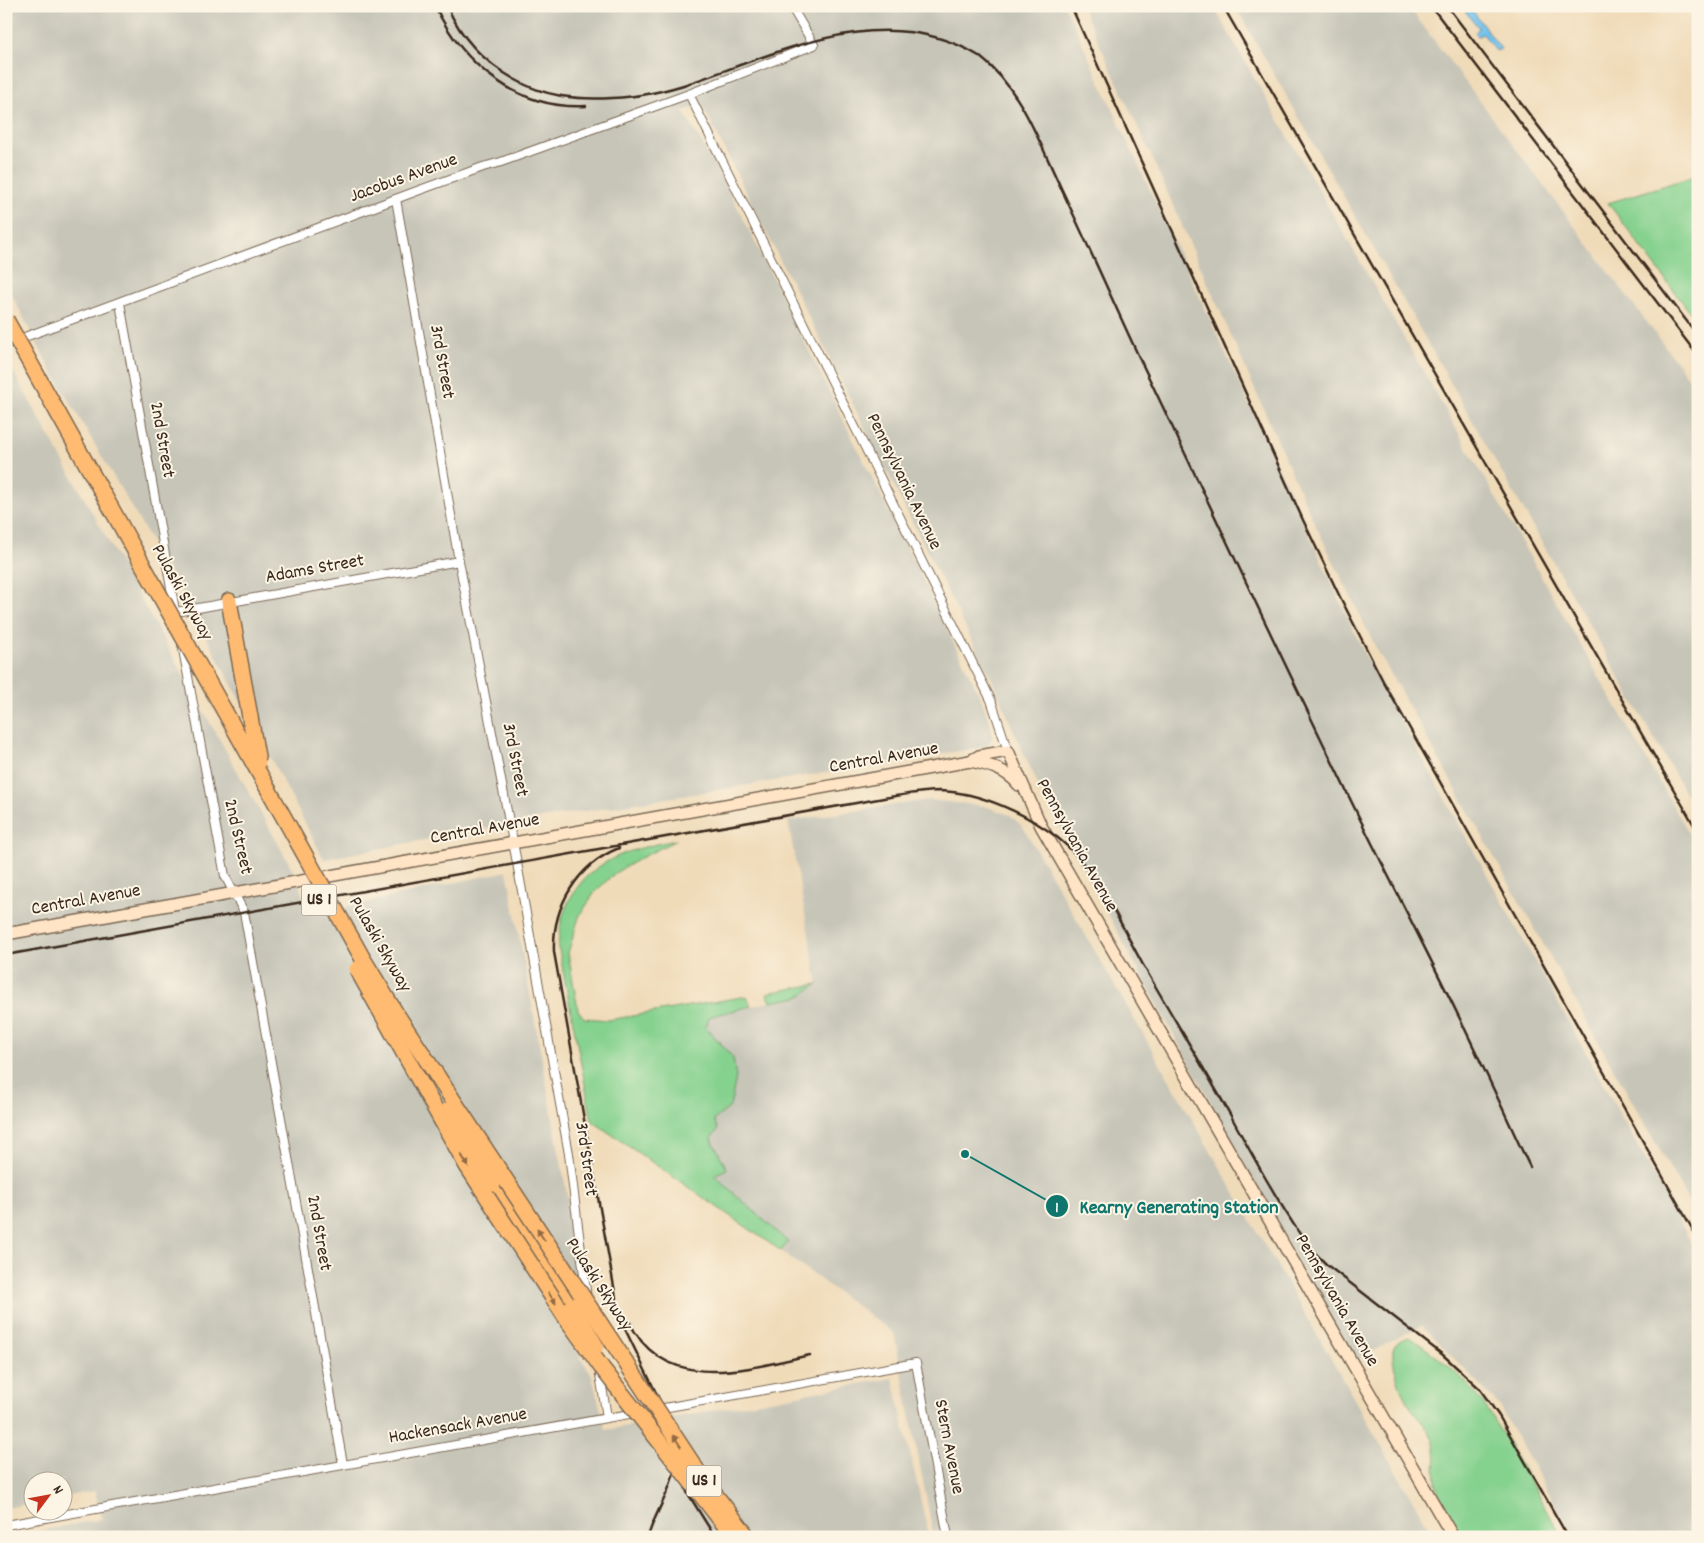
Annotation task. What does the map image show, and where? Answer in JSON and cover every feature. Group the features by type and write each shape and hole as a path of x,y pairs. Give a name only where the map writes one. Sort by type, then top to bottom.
{"highway":[{"name":"Pulaski Skyway","path":"6,320 379,986 416,1046 702,1478 748,1537"},
{"name":"Pulaski Skyway","path":"6,339 467,1166 566,1318 602,1368 734,1537"},
{"path":"229,601 263,781 286,832 408,1046 493,1184 572,1305 607,1364 660,1443"},
{"path":"572,1305 629,1382 664,1421"}],"main road":[{"name":"Central Avenue","path":"6,934 970,761 979,756 1008,751"},
{"name":"Pennsylvania Avenue","path":"1008,751 1041,826 1453,1537"},
{"name":"Central Avenue","path":"970,761 996,767 1004,771 1025,792"}],"street":[{"name":"Jacobus Avenue","path":"6,344 396,199 689,94 814,45 792,6"},
{"name":"Pennsylvania Avenue","path":"689,94 991,700 1008,751"},
{"name":"3rd Street","path":"396,199 459,561 513,842 569,1154 588,1302 607,1417"},
{"name":"2nd Street","path":"120,303 225,876 244,912 343,1464"},
{"name":"Adams Street","path":"176,612 459,561"},
{"name":"Hackensack Avenue","path":"6,1525 916,1363"},
{"name":"Stern Avenue","path":"916,1363 948,1537"}],"shaded area":[{"path":"6,6 1065,6 1365,655 1698,1255 1698,1537 1574,1537 1497,1403 1422,1325 1352,1362 1041,791 995,686 702,105 683,111 725,182 981,698 992,731 992,737 988,745 524,821 324,859 198,621 46,361 6,284"},
{"path":"1082,6 1213,6 1698,849 1698,1218 1375,646 1313,520 1148,149"},
{"path":"1235,6 1408,6 1698,390 1698,815"},
{"path":"6,359 295,874 309,913 346,907 507,871 576,1243 581,1359 591,1373 606,1430 893,1378 929,1537 8,1537 102,1519 95,1491 72,1495 72,1470 22,1470 22,1505 6,1508"},
{"path":"929,800 984,806 1010,815 1023,827 1434,1537 934,1537 894,1333 781,1251 787,1242 713,1174 727,1169 711,1138 713,1120 730,1107 736,1077 706,1027 709,1017 760,1004 799,997 818,984 788,821"}],"green space":[{"path":"1698,175 1698,323 1608,203"},
{"path":"676,840 615,873 595,892 579,917 568,953 578,1010 584,1018 609,1020 747,996 751,1006 709,1017 706,1027 733,1058 736,1077 730,1107 714,1120 718,1130 711,1138 727,1169 714,1175 788,1242 781,1251 592,1121 558,945 562,918 570,899 580,884 593,871 622,854"},
{"path":"818,984 799,997 771,1002 767,993"},
{"path":"1410,1337 1439,1358 1463,1379 1480,1399 1494,1419 1562,1537 1462,1537 1446,1510 1437,1489 1435,1448 1432,1438 1407,1402 1396,1374 1393,1358 1394,1347 1401,1340"}],"water":[{"path":"1461,6 1469,6 1501,49 1496,51 1483,34 1478,36 1475,33 1479,28"}],"railway":[{"path":"435,6 461,47 477,65 496,80 516,92 538,100 561,105 586,106"},
{"path":"447,6 466,39 493,65 514,79 537,90 574,98 622,97 653,93 693,82 800,45 836,36 872,31 908,32 944,40 979,56 994,69 1018,100 1028,117 1138,355 1301,697 1452,1003 1530,1167"},
{"path":"1071,6 1303,520 1340,597 1383,681 1698,1239"},
{"path":"1223,6 1698,832"},
{"path":"1431,6 1698,356"},
{"path":"1447,6 1698,336"},
{"path":"6,955 905,794 940,791 955,792 987,800 1018,813 1046,829 1058,838 1085,865 1106,896 1142,963 1265,1178 1302,1237 1327,1265 1443,1355 1479,1388 1499,1416 1568,1537"},
{"path":"619,848 591,865 570,890 557,919 554,935 554,952 618,1309 624,1327 664,1409 687,1492 715,1537"},
{"path":"629,1321 644,1344 663,1360 685,1368 709,1371 734,1370 810,1355"},
{"path":"648,1537 671,1482 675,1463"}],"place":[{"name":"Kearny Generating Station","path":"965,1154"}]}
